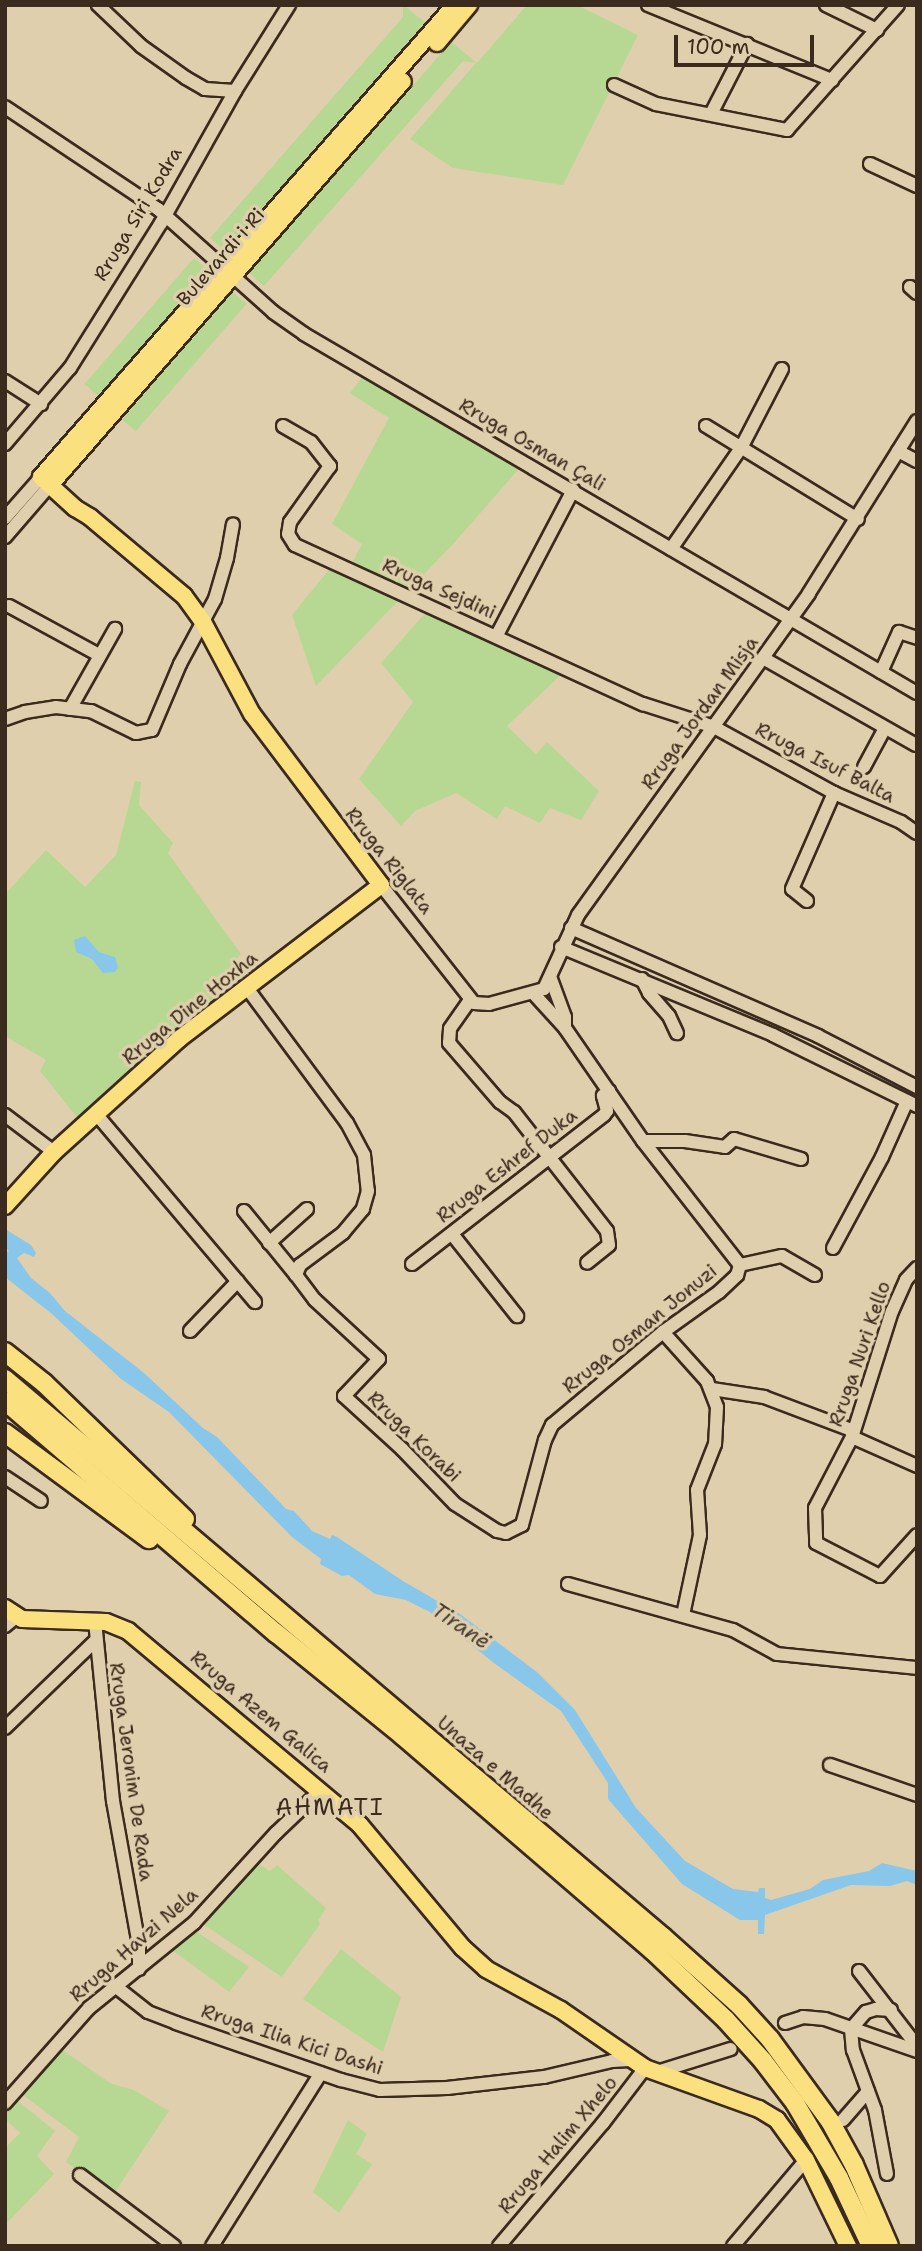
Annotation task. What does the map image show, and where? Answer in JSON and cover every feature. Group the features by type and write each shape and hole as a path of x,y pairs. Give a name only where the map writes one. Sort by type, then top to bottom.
{"highway":[{"path":"5,1352 53,1391 195,1529 282,1605 347,1680"},
{"name":"Unaza e Madhe","path":"5,1379 642,1942 726,2020 795,2103 839,2178 872,2246"},
{"name":"Unaza e Madhe","path":"5,1401 663,1937 747,2014 803,2081 830,2121 854,2165 889,2246"},
{"path":"5,1433 154,1542 295,1657 347,1680"}],"main road":[{"name":"Bulevardi i Ri","path":"49,478 454,5"},
{"name":"Bulevardi i Ri","path":"228,272 469,5"},
{"path":"49,478 75,508 90,517 173,585 202,622"},
{"name":"Rruga Riglata","path":"202,622 251,715 382,885"},
{"name":"Rruga Dine Hoxha","path":"5,1206 54,1152 179,1039 382,885"},
{"name":"Rruga Azem Galica","path":"9,1617 95,1621 117,1625 149,1646 321,1790 381,1847 478,1963 561,2010 645,2067 759,2109 777,2120 806,2160 848,2246"}],"street":[{"path":"98,5 141,46 186,78 205,89 235,91"},
{"name":"Rruga Siri Kodra","path":"8,440 70,368 289,5"},
{"path":"648,5 832,80"},
{"path":"827,5 877,30"},
{"path":"614,85 656,104 778,130 791,127 898,5"},
{"path":"711,114 747,44"},
{"name":"Rruga Osman Çali","path":"5,107 165,214 258,300 304,334 917,693"},
{"path":"870,164 917,186"},
{"path":"671,549 741,448 782,369"},
{"path":"5,381 41,404"},
{"name":"Rruga Jordan Misja","path":"571,928 790,620 858,519 917,421"},
{"name":"Rruga Sejdini","path":"283,426 311,442 330,466 289,522 290,540 356,574 497,635 643,704 715,727"},
{"path":"706,426 858,519"},
{"path":"898,451 917,461"},
{"name":"Bulevardi i Ri","path":"5,518 49,478"},
{"name":"Bulevardi i Ri","path":"5,537 49,478"},
{"path":"497,635 573,490"},
{"path":"5,719 25,712 70,709 91,711 136,733 152,730 180,664 221,580 233,525"},
{"path":"9,606 99,654"},
{"path":"70,709 86,685 99,654 115,629"},
{"path":"881,673 899,632 917,638"},
{"path":"763,658 916,745"},
{"name":"Rruga Isuf Balta","path":"715,727 834,793 901,822 917,833"},
{"path":"864,767 885,728"},
{"path":"807,901 792,889 834,793"},
{"name":"Rruga Riglata","path":"382,885 470,1000"},
{"path":"587,1263 609,1245 609,1236 514,1112 500,1102 464,1057 449,1043 450,1028 470,1000 480,1005 534,994 544,989 551,979 561,947 571,928 818,1036 917,1087"},
{"path":"561,947 817,1055 912,1104 833,1248"},
{"name":"Rruga Osman Jonuzi","path":"551,979 565,1017 565,1028"},
{"path":"642,979 649,993 674,1023 677,1033"},
{"path":"244,1211 296,1275 300,1265 342,1233 363,1209 368,1191 366,1167 354,1134 247,988"},
{"name":"Rruga Osman Jonuzi","path":"511,1531 524,1520 545,1440 552,1425 663,1332 719,1292 737,1275 740,1265 643,1141 565,1028 534,994"},
{"name":"Rruga Eshref Duka","path":"412,1264 604,1115 607,1111 603,1097 609,1091"},
{"path":"5,1115 54,1152"},
{"path":"97,1115 255,1302"},
{"path":"643,1141 685,1141 725,1147 734,1139 801,1159"},
{"path":"269,1243 307,1209"},
{"path":"452,1234 517,1316"},
{"path":"740,1265 782,1256 815,1275"},
{"name":"Rruga Nuri Kello","path":"917,1268 906,1280 892,1311 853,1434 818,1500 816,1544 880,1576 917,1535"},
{"name":"Rruga Korabi","path":"296,1275 315,1300 379,1359 344,1396 402,1448 455,1504 498,1531 511,1531"},
{"path":"190,1331 238,1281"},
{"path":"663,1332 712,1389 718,1407 715,1444 697,1490 700,1535 683,1615"},
{"path":"712,1389 764,1397 853,1434 917,1466"},
{"path":"5,1477 41,1501"},
{"path":"568,1584 733,1630 777,1654 917,1668"},
{"name":"Rruga Jeronim De Rada","path":"95,1621 113,1801 139,1946 139,1969"},
{"path":"5,1728 96,1640"},
{"path":"830,1765 917,1795"},
{"name":"Rruga Havzi Nela","path":"5,2103 55,2043 115,1986 194,1923 276,1833 321,1790"},
{"path":"859,1971 891,2010 917,2049"},
{"name":"Rruga Ilia Kici Dashi","path":"115,1986 148,2012 321,2073 380,2090 396,2091 544,2077 612,2061 645,2067"},
{"path":"887,2174 881,2134 853,2050 851,2029 866,2012 876,2008 891,2010"},
{"path":"875,2036 871,2021 876,2014 891,2010"},
{"path":"785,2023 814,2017 917,2049"},
{"path":"645,2067 731,2049"},
{"name":"Rruga Halim Xhelo","path":"499,2246 603,2123 645,2067"},
{"path":"212,2246 321,2073"},
{"path":"843,2120 868,2091"},
{"path":"733,2246 806,2160"},
{"path":"80,2175 174,2246"}],"green space":[{"path":"403,5 425,22 225,251 210,238 403,17"},
{"path":"527,5 577,5 638,35 563,185 453,168 410,139 476,63 463,61 264,286 249,273 451,42 477,63"},
{"path":"194,258 208,270 98,396 84,384"},
{"path":"233,292 247,304 136,431 122,420"},
{"path":"366,372 524,463 455,542 316,686 292,615 332,566 347,573 362,544 332,524 389,418 350,393"},
{"path":"428,610 565,671 507,726 536,754 547,742 599,791 581,820 550,808 540,823 505,806 497,819 456,793 415,811 401,826 359,779 413,702 381,663"},
{"path":"135,781 141,782 139,805 173,843 168,853 241,954 236,960 248,975 152,1051 80,1121 40,1071 46,1060 5,1036 5,894 46,850 85,887 116,855"},
{"path":"258,1864 270,1871 277,1865 326,1908 318,1921 320,1924 282,1977 203,1924"},
{"path":"197,1932 249,1967 229,1992 172,1950"},
{"path":"341,1949 401,1997 383,2052 303,1999"},
{"path":"62,2050 112,2084 134,2090 169,2111 113,2195 66,2162 79,2137 23,2095"},
{"path":"18,2101 55,2131 37,2156 54,2174 5,2225 5,2148 20,2133 5,2119 5,2112"},
{"path":"348,2120 367,2134 356,2154 372,2164 339,2213 313,2192"}],"water":[{"path":"85,936 99,952 115,957 118,967 115,972 103,973 92,959 76,952 74,940"},
{"name":"Tiranë","path":"5,1229 31,1245 36,1253 34,1257 24,1253 17,1258 31,1278 50,1293 65,1311 144,1373 203,1428 217,1437 286,1509 294,1511 312,1531 330,1539 332,1535 337,1537 403,1581 460,1614 537,1672 575,1710 636,1808 685,1861 733,1889 758,1892 759,1888 765,1888 765,1898 771,1900 810,1889 823,1880 869,1871 882,1863 917,1871 917,1885 907,1881 890,1886 851,1885 765,1915 764,1934 758,1934 758,1920 740,1920 682,1884 608,1799 608,1783 561,1711 494,1663 430,1612 406,1600 375,1594 349,1575 342,1576 320,1564 321,1559 292,1537 169,1412 121,1379 52,1314 5,1277 5,1251 9,1252 5,1245"}],"district":[{"name":"AHMATI","path":"330,1807"}]}
